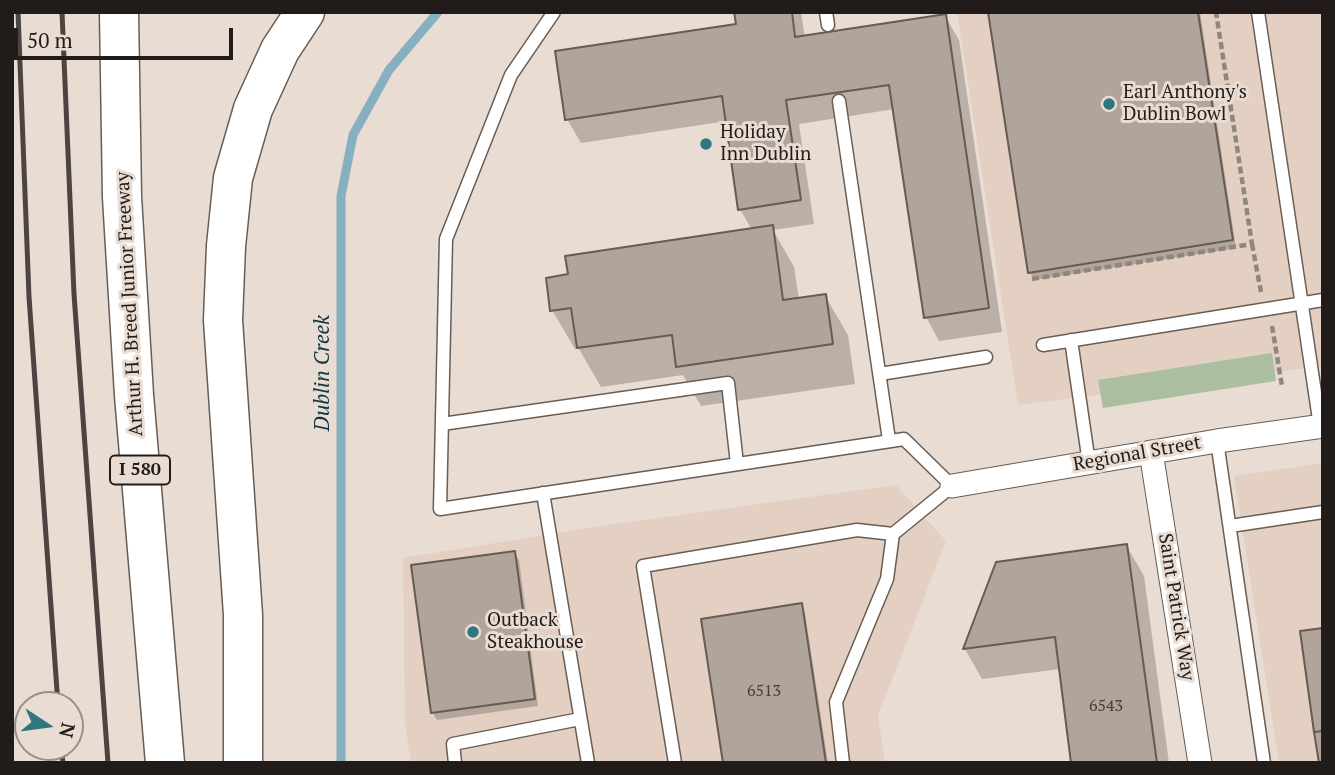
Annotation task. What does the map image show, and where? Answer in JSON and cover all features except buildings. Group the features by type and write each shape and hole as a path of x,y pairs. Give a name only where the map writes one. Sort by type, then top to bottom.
{"highway":[{"name":"Arthur H. Breed Junior Freeway","path":"119,12 122,197 133,382 164,763"},
{"path":"243,763 243,615 223,320 226,246 233,178 253,109 280,50 305,12"}],"street":[{"name":"Regional Street","path":"952,486 1217,440 1321,426"},
{"name":"Saint Patrick Way","path":"1151,452 1200,763"}],"lane":[{"path":"554,12 511,75 446,239 440,509 904,439 952,486 892,534 887,579 836,702 843,763"},
{"path":"1258,12 1321,426"},
{"path":"839,101 889,440"},
{"path":"1044,345 1323,300"},
{"path":"1071,340 1089,463"},
{"path":"880,374 986,357"},
{"path":"442,424 728,383 737,464"},
{"path":"1217,440 1264,763"},
{"path":"543,493 587,763"},
{"path":"1230,526 1323,512"},
{"path":"675,763 642,566 857,530 892,534"},
{"path":"456,763 453,744 580,719"}],"path":[{"path":"1032,279 1252,244 1216,12"}],"shaded area":[{"path":"957,12 1323,12 1323,366 1018,405"},
{"path":"1323,463 1323,763 1279,763 1234,476"},
{"path":"896,485 946,541 878,716 885,763 411,763 405,724 403,558 600,526"}],"green space":[{"path":"1272,353 1276,381 1103,408 1098,380"}],"waterway":[{"name":"Dublin Creek","path":"341,763 341,196 353,135 389,70 438,12"}],"railway":[{"path":"18,12 29,297 57,691"},
{"path":"62,12 74,294 108,763"}],"place":[{"name":"Earl Anthony's Dublin Bowl","path":"1109,104"},
{"name":"Holiday Inn Dublin","path":"706,144"},
{"name":"Outback Steakhouse","path":"473,632"}]}
